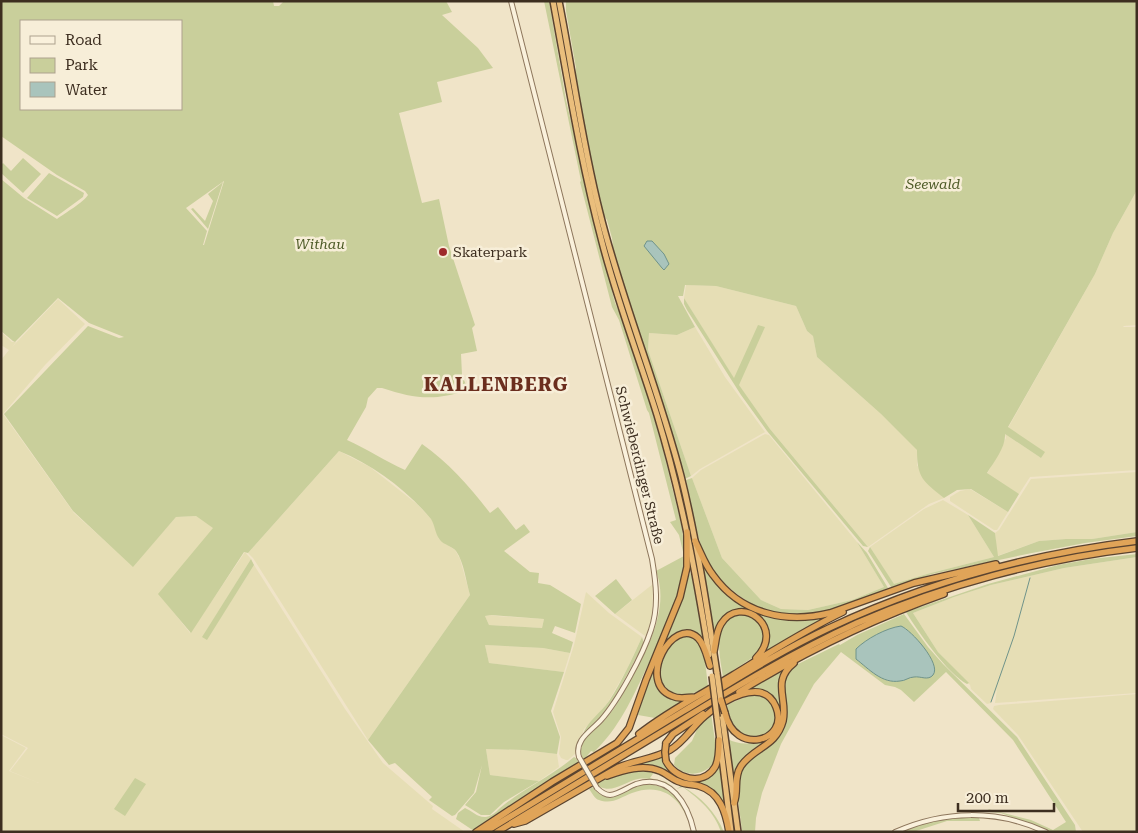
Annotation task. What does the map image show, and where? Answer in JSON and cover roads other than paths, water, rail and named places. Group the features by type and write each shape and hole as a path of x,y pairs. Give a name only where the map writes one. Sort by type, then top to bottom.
{"highway":[{"path":"552,1 594,213 618,297 657,416 687,532 710,666"},
{"path":"561,1 583,136 600,212 623,294 638,336 680,475 695,541 714,651 719,740 730,832"},
{"path":"477,831 617,742 630,728 646,680 680,597 687,567 687,532"},
{"path":"695,541 707,565 720,583 738,599 758,610 783,617 805,618 830,613 933,578 986,565 1024,560 1101,545 1137,541"},
{"path":"497,832 771,666 833,634 902,608 966,587 974,581 1070,558 1137,548"},
{"path":"485,832 804,640 897,599 952,579 1024,560"},
{"path":"622,748 654,723 696,697 820,623 863,602"},
{"path":"719,740 718,758 715,767 711,772 701,777 681,776 671,770 666,761 666,743 673,734 704,713 804,656 902,608"},
{"path":"714,651 718,631 727,617 738,612 754,615 762,622 767,635 762,652 749,665"},
{"path":"696,697 677,698 667,694 657,679 656,673 660,659 672,639 680,634 694,635 700,640 714,674 724,713 738,832"},
{"path":"734,803 736,797 736,777 740,768 750,757 773,740 781,726 784,714 781,689 783,679 790,666 804,656"},
{"path":"505,827 525,820 626,764 669,751 683,740 705,716 744,693 756,692 770,698 776,707 777,720 775,727 769,735 761,740 752,741 744,739 734,731 724,713"},
{"path":"595,780 628,769 646,768 660,771 678,782 702,787 712,793 720,802 726,814 730,832"}],"street":[{"name":"Schwieberdinger Straße","path":"512,1 652,559 656,592 655,613 647,640 612,706 581,740 578,746 578,757 597,788 604,793 610,795 643,782 667,787 682,800 690,816 694,832"},
{"path":"895,832 931,819 974,814 1004,818 1046,832"}],"water":[{"path":"647,241 652,241 664,254 669,264 664,270 644,246"},
{"path":"901,626 918,640 929,656 935,670 931,677 912,677 900,681 887,680 876,675 856,659 856,649 865,641 877,634"}],"waterway":[{"path":"991,702 1014,636 1030,578"}],"place":[{"name":"Skaterpark","path":"443,252"}],"district":[{"name":"KALLENBERG","path":"496,384"}],"park label":[{"name":"Seewald","path":"933,184"},
{"name":"Withau","path":"320,244"}]}
